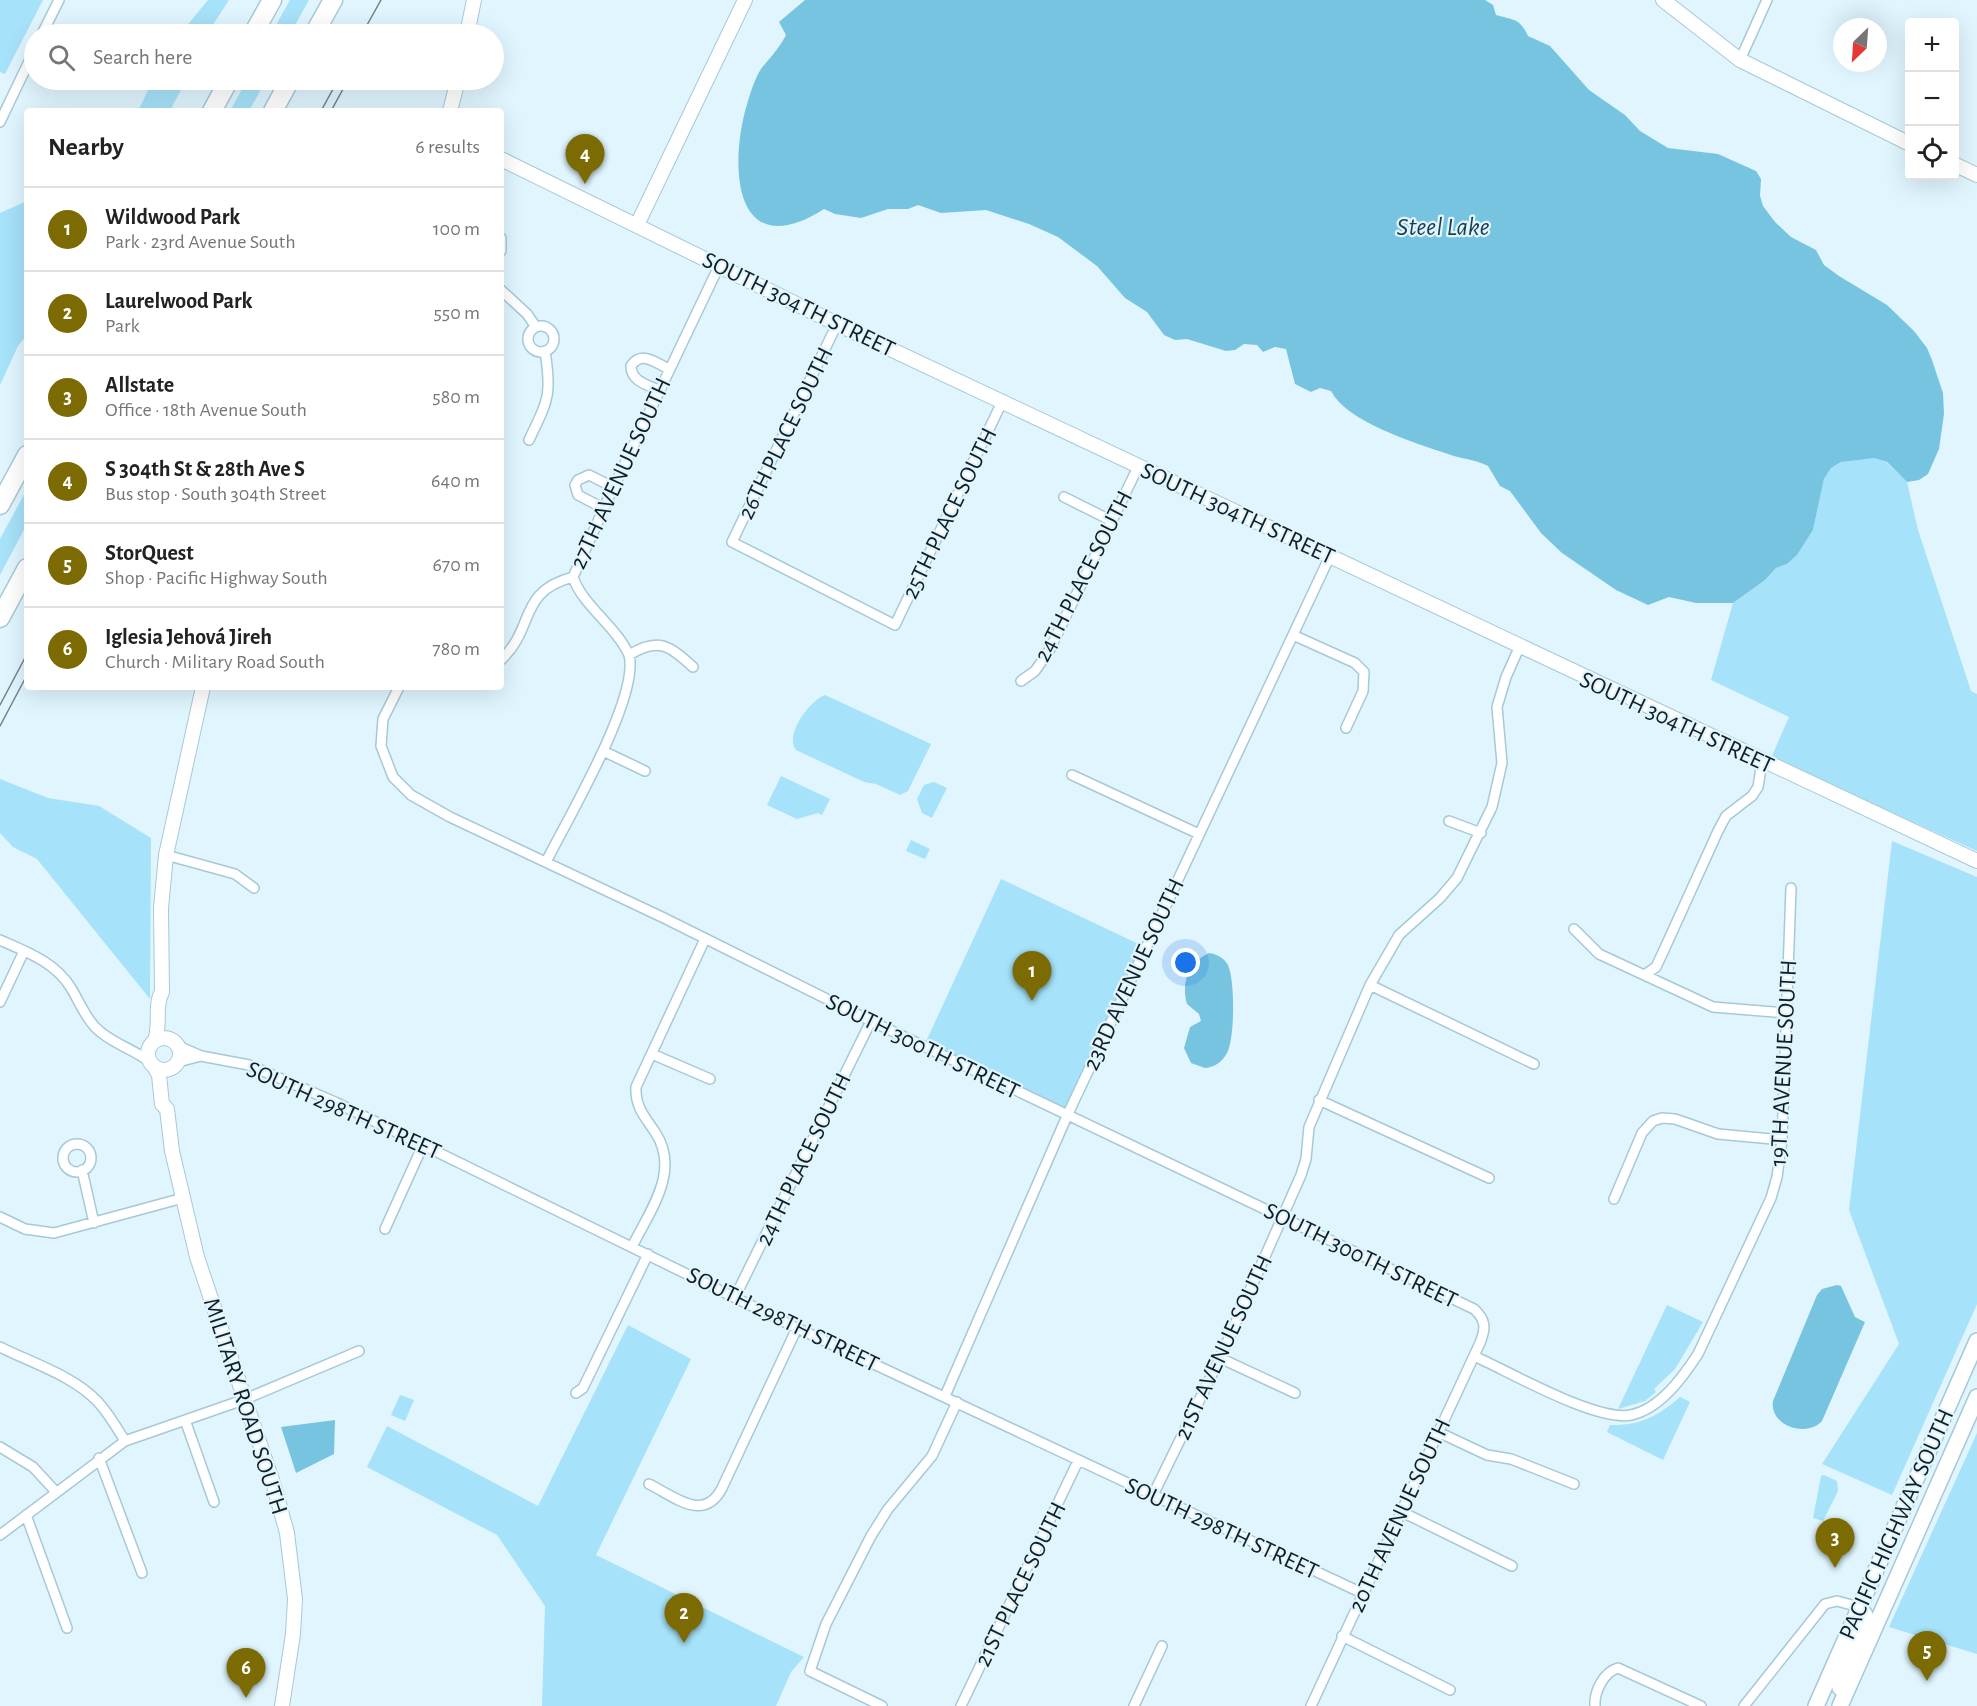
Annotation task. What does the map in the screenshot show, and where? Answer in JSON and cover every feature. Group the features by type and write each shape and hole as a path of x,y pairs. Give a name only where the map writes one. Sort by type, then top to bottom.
{"highway":[{"path":"259,24 272,0"},
{"path":"320,24 333,0"},
{"path":"214,108 224,90"},
{"path":"275,108 285,90"},
{"path":"0,505 24,460"},
{"path":"0,618 24,574"}],"main road":[{"name":"PACIFIC HIGHWAY SOUTH","path":"1816,1706 1977,1341"},
{"name":"PACIFIC HIGHWAY SOUTH","path":"1841,1703 1977,1397"},
{"path":"1841,1703 1840,1687 1845,1666 1864,1622 1865,1615 1859,1608"}],"street":[{"path":"47,24 59,0"},
{"path":"469,24 474,0"},
{"path":"637,225 745,0"},
{"path":"1663,0 1740,60 1905,142"},
{"path":"1740,60 1767,0"},
{"path":"0,122 24,72"},
{"path":"451,108 455,90"},
{"name":"SOUTH 304TH STREET","path":"504,160 837,324 1004,400 1138,467 1330,556 1519,648 1977,861"},
{"path":"1959,167 1977,175"},
{"name":"27TH AVENUE SOUTH","path":"504,657 514,646 536,597 546,587 573,577 603,508 719,266"},
{"path":"504,293 536,327 545,327 554,336 553,345 545,351 534,350 529,344 529,336 536,327"},
{"name":"26TH PLACE SOUTH","path":"837,324 732,542 895,625"},
{"path":"529,440 548,399 550,385 545,351"},
{"path":"659,390 636,380 631,366 637,359 645,357 669,369"},
{"name":"25TH PLACE SOUTH","path":"895,625 1004,400"},
{"name":"24TH PLACE SOUTH","path":"1021,681 1035,670 1047,655 1138,467"},
{"path":"603,508 578,495 575,485 583,476 589,476 613,487"},
{"path":"1064,497 1112,521"},
{"name":"23RD AVENUE SOUTH","path":"945,1396 1067,1116 1330,556"},
{"path":"546,862 603,751 629,685 628,655 613,630 579,588 573,577"},
{"path":"1293,635 1355,663 1364,672 1363,691 1346,728"},
{"path":"628,655 655,644 674,650 693,667"},
{"name":"21ST AVENUE SOUTH","path":"1153,1495 1220,1358 1283,1216 1306,1159 1309,1127 1319,1100 1370,985 1399,935 1440,898 1457,878 1481,833 1501,775 1502,753 1497,706 1506,677 1519,648"},
{"path":"152,1064 148,1054 160,1021 158,999 162,992 161,908 166,855 202,690"},
{"name":"SOUTH 300TH STREET","path":"398,690 383,719 381,746 393,777 411,795 450,817 870,1021 1474,1309 1484,1323"},
{"path":"603,751 645,771"},
{"path":"1646,974 1656,967 1726,816 1752,795 1758,787 1762,762"},
{"path":"1072,775 1199,834"},
{"path":"1449,821 1481,833"},
{"path":"166,855 235,874 254,888"},
{"name":"19TH AVENUE SOUTH","path":"1474,1356 1594,1412 1624,1416 1646,1410 1684,1375 1698,1354 1771,1197 1777,1177 1782,1140 1791,888"},
{"path":"1574,929 1599,954 1713,1007 1787,1012"},
{"path":"632,1247 664,1179 667,1164 658,1138 639,1109 636,1087 705,939"},
{"path":"0,940 55,969 70,987 94,1026 110,1041 165,1070 176,1064 176,1044 170,1031 167,999 162,992"},
{"path":"0,1002 24,951"},
{"path":"1370,985 1534,1064"},
{"name":"24TH PLACE SOUTH","path":"735,1297 870,1021"},
{"path":"130,1050 165,1038 176,1044"},
{"name":"SOUTH 298TH STREET","path":"176,1044 201,1056 236,1061 269,1073 423,1144 797,1328 1362,1593"},
{"path":"652,1054 710,1079"},
{"name":"SOUTH 298TH STREET","path":"176,1064 201,1056"},
{"name":"MILITARY ROAD SOUTH","path":"152,1064 159,1075 162,1104 167,1109 172,1151 197,1257 282,1512 292,1564 293,1634 282,1706"},
{"name":"MILITARY ROAD SOUTH","path":"167,1109 171,1103 169,1082 176,1064"},
{"path":"1319,1100 1489,1178"},
{"path":"1614,1199 1642,1133 1653,1121 1662,1118 1675,1119 1718,1134 1782,1140"},
{"path":"385,1229 423,1144"},
{"path":"82,1170 94,1223"},
{"path":"0,1218 25,1229 54,1233 183,1198"},
{"path":"576,1393 583,1388 648,1254"},
{"name":"20TH AVENUE SOUTH","path":"1311,1706 1400,1510 1485,1332 1484,1323"},
{"path":"649,1484 685,1502 698,1506 708,1505 722,1488 797,1328"},
{"path":"0,1347 62,1377 92,1395 106,1411 125,1441"},
{"path":"0,1535 99,1458 125,1441 243,1400 359,1351"},
{"path":"1220,1358 1295,1393"},
{"path":"882,1706 810,1671 826,1624 871,1536 888,1509 932,1456 957,1402"},
{"path":"185,1420 214,1502"},
{"path":"1438,1432 1487,1455 1511,1459 1574,1484"},
{"path":"0,1447 33,1467 56,1492"},
{"path":"99,1458 142,1573"},
{"name":"21ST PLACE SOUTH","path":"961,1706 1078,1461"},
{"path":"1400,1510 1512,1566"},
{"path":"26,1515 67,1628"},
{"path":"1744,1706 1825,1604 1837,1601 1859,1608"},
{"path":"1342,1636 1450,1690"},
{"path":"1134,1706 1162,1646"},
{"path":"1595,1706 1597,1692 1606,1674 1618,1668 1701,1706"},
{"path":"855,1694 859,1706"}],"shaded area":[{"path":"0,0 43,0 31,24 24,24 24,37 5,74 0,72"},
{"path":"208,0 229,0 213,24 188,24"},
{"path":"290,0 309,0 296,24 277,24"},
{"path":"148,90 181,90 172,108 139,108"},
{"path":"242,90 261,90 251,108 232,108"},
{"path":"24,202 24,339 18,346 0,385 0,213"},
{"path":"1874,458 1886,462 1907,482 1918,530 1971,691 1977,694 1977,851 1771,758 1789,717 1711,680 1733,603 1765,580 1776,568 1787,564 1797,555 1813,530 1824,479 1831,468 1841,462"},
{"path":"24,495 24,530 0,575 0,539"},
{"path":"825,695 931,744 908,791 900,795 876,784 864,782 796,750 793,736 800,719 812,704"},
{"path":"781,776 830,799 822,815 818,813 797,819 767,805"},
{"path":"0,779 48,798 99,806 151,838 150,999 37,859 13,847 0,833"},
{"path":"934,782 947,788 932,818 922,813 917,799 924,785"},
{"path":"911,840 930,849 925,859 906,851"},
{"path":"1892,841 1977,877 1977,1304 1892,1495 1822,1464 1899,1344 1849,1210"},
{"path":"1001,879 1145,947 1067,1116 924,1046"},
{"path":"1667,1305 1703,1322 1675,1369 1654,1389 1656,1392 1645,1401 1618,1409"},
{"path":"628,1325 691,1359 596,1555 804,1657 791,1672 776,1706 542,1706 545,1606 497,1535 367,1467 387,1426 538,1506"},
{"path":"400,1395 414,1400 405,1421 391,1415"},
{"path":"1680,1397 1690,1402 1663,1460 1607,1432 1610,1425 1640,1422 1664,1410"},
{"path":"1977,1433 1977,1654 1889,1627"},
{"path":"1824,1475 1837,1481 1838,1491 1823,1521 1813,1518 1821,1476"}],"water":[{"name":"Steel Lake","path":"805,0 1485,0 1493,5 1496,15 1519,23 1528,36 1550,46 1589,90 1625,115 1640,131 1668,148 1718,154 1756,171 1761,179 1760,196 1763,206 1775,222 1791,237 1816,250 1824,265 1887,305 1914,331 1927,348 1943,393 1944,414 1939,449 1928,474 1919,480 1907,482 1887,462 1874,458 1841,462 1831,468 1824,479 1813,530 1797,555 1787,564 1776,568 1765,580 1733,603 1696,603 1669,597 1648,605 1616,590 1562,553 1541,533 1510,491 1500,486 1488,466 1453,456 1383,430 1351,412 1331,391 1320,388 1311,392 1295,384 1286,349 1275,347 1263,352 1257,345 1244,344 1235,350 1226,351 1187,339 1175,340 1164,335 1147,312 1125,298 1097,266 1058,237 1029,224 986,210 941,213 918,205 908,209 888,209 861,218 835,214 824,209 794,224 771,225 755,217 744,200 739,178 742,126 757,77 786,35 779,22"},
{"path":"1209,953 1220,957 1228,965 1232,983 1233,1023 1227,1053 1218,1064 1205,1068 1191,1063 1184,1048 1190,1027 1201,1021 1199,1014 1187,1004 1185,988 1191,968"},
{"path":"1841,1286 1855,1317 1865,1322 1822,1421 1807,1429 1790,1427 1777,1417 1773,1410 1773,1401 1817,1295 1822,1289"},
{"path":"335,1420 334,1454 296,1473 281,1427"}],"tram line":[{"path":"368,24 381,0"},
{"path":"323,108 333,90"},
{"path":"333,108 343,90"},
{"path":"0,705 24,660"},
{"path":"0,726 24,681"}],"place":[{"name":"S 304th St & 28th Ave S","path":"585,184"},
{"name":"Wildwood Park","path":"1032,1001"},
{"name":"Allstate","path":"1835,1568"},
{"name":"Laurelwood Park","path":"684,1643"},
{"name":"StorQuest","path":"1927,1681"},
{"name":"Iglesia Jehová Jireh","path":"246,1698"}]}
